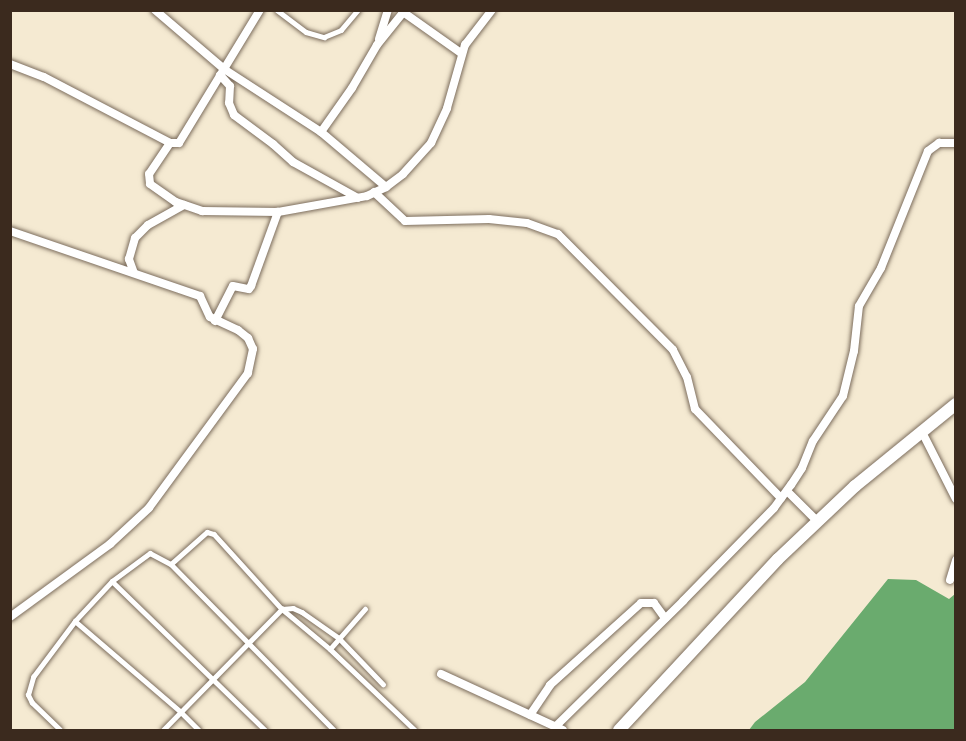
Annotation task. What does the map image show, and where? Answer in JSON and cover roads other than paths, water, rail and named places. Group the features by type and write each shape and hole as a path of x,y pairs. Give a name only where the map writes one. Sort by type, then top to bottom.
{"main road":[{"path":"619,730 817,521 956,404"}],"street":[{"path":"155,10 222,72 321,132 386,186"},
{"path":"10,64 44,77 170,143 179,143 260,10"},
{"path":"377,45 388,10"},
{"path":"170,143 148,179 155,189 184,205 219,213 278,212 358,198 374,192 386,186 416,162 431,143 447,108 461,53 474,30 492,10"},
{"path":"321,132 352,88 377,45 404,11 461,53"},
{"path":"222,72 230,86 229,103 234,116 299,167 358,198"},
{"path":"441,674 559,729 784,494 802,468 813,441 843,396 856,340 859,306 881,268 928,151 939,143 956,143"},
{"path":"374,192 405,221 504,220 527,224 558,234 673,350 687,377 695,409 784,494 817,521"},
{"path":"134,273 129,258 135,237 148,225 184,205"},
{"path":"215,321 233,286 249,289 251,286 278,212"},
{"path":"10,231 200,296 210,317 238,330 248,338 253,349 248,373 149,508 110,544 10,617"},
{"path":"922,432 956,499"},
{"path":"950,580 956,560"},
{"path":"530,715 550,685 641,603 654,603 665,618"}],"lane":[{"path":"277,10 306,32 324,37 341,30 358,10"},
{"path":"171,564 201,535 207,532 214,534 282,609 330,649 415,730"},
{"path":"60,730 32,703 28,695 28,686 75,621 112,582 150,553 171,564 334,730"},
{"path":"112,582 265,730"},
{"path":"163,730 282,609 293,608 302,612 339,638 383,684"},
{"path":"330,649 364,609"},
{"path":"75,621 199,730"}]}
